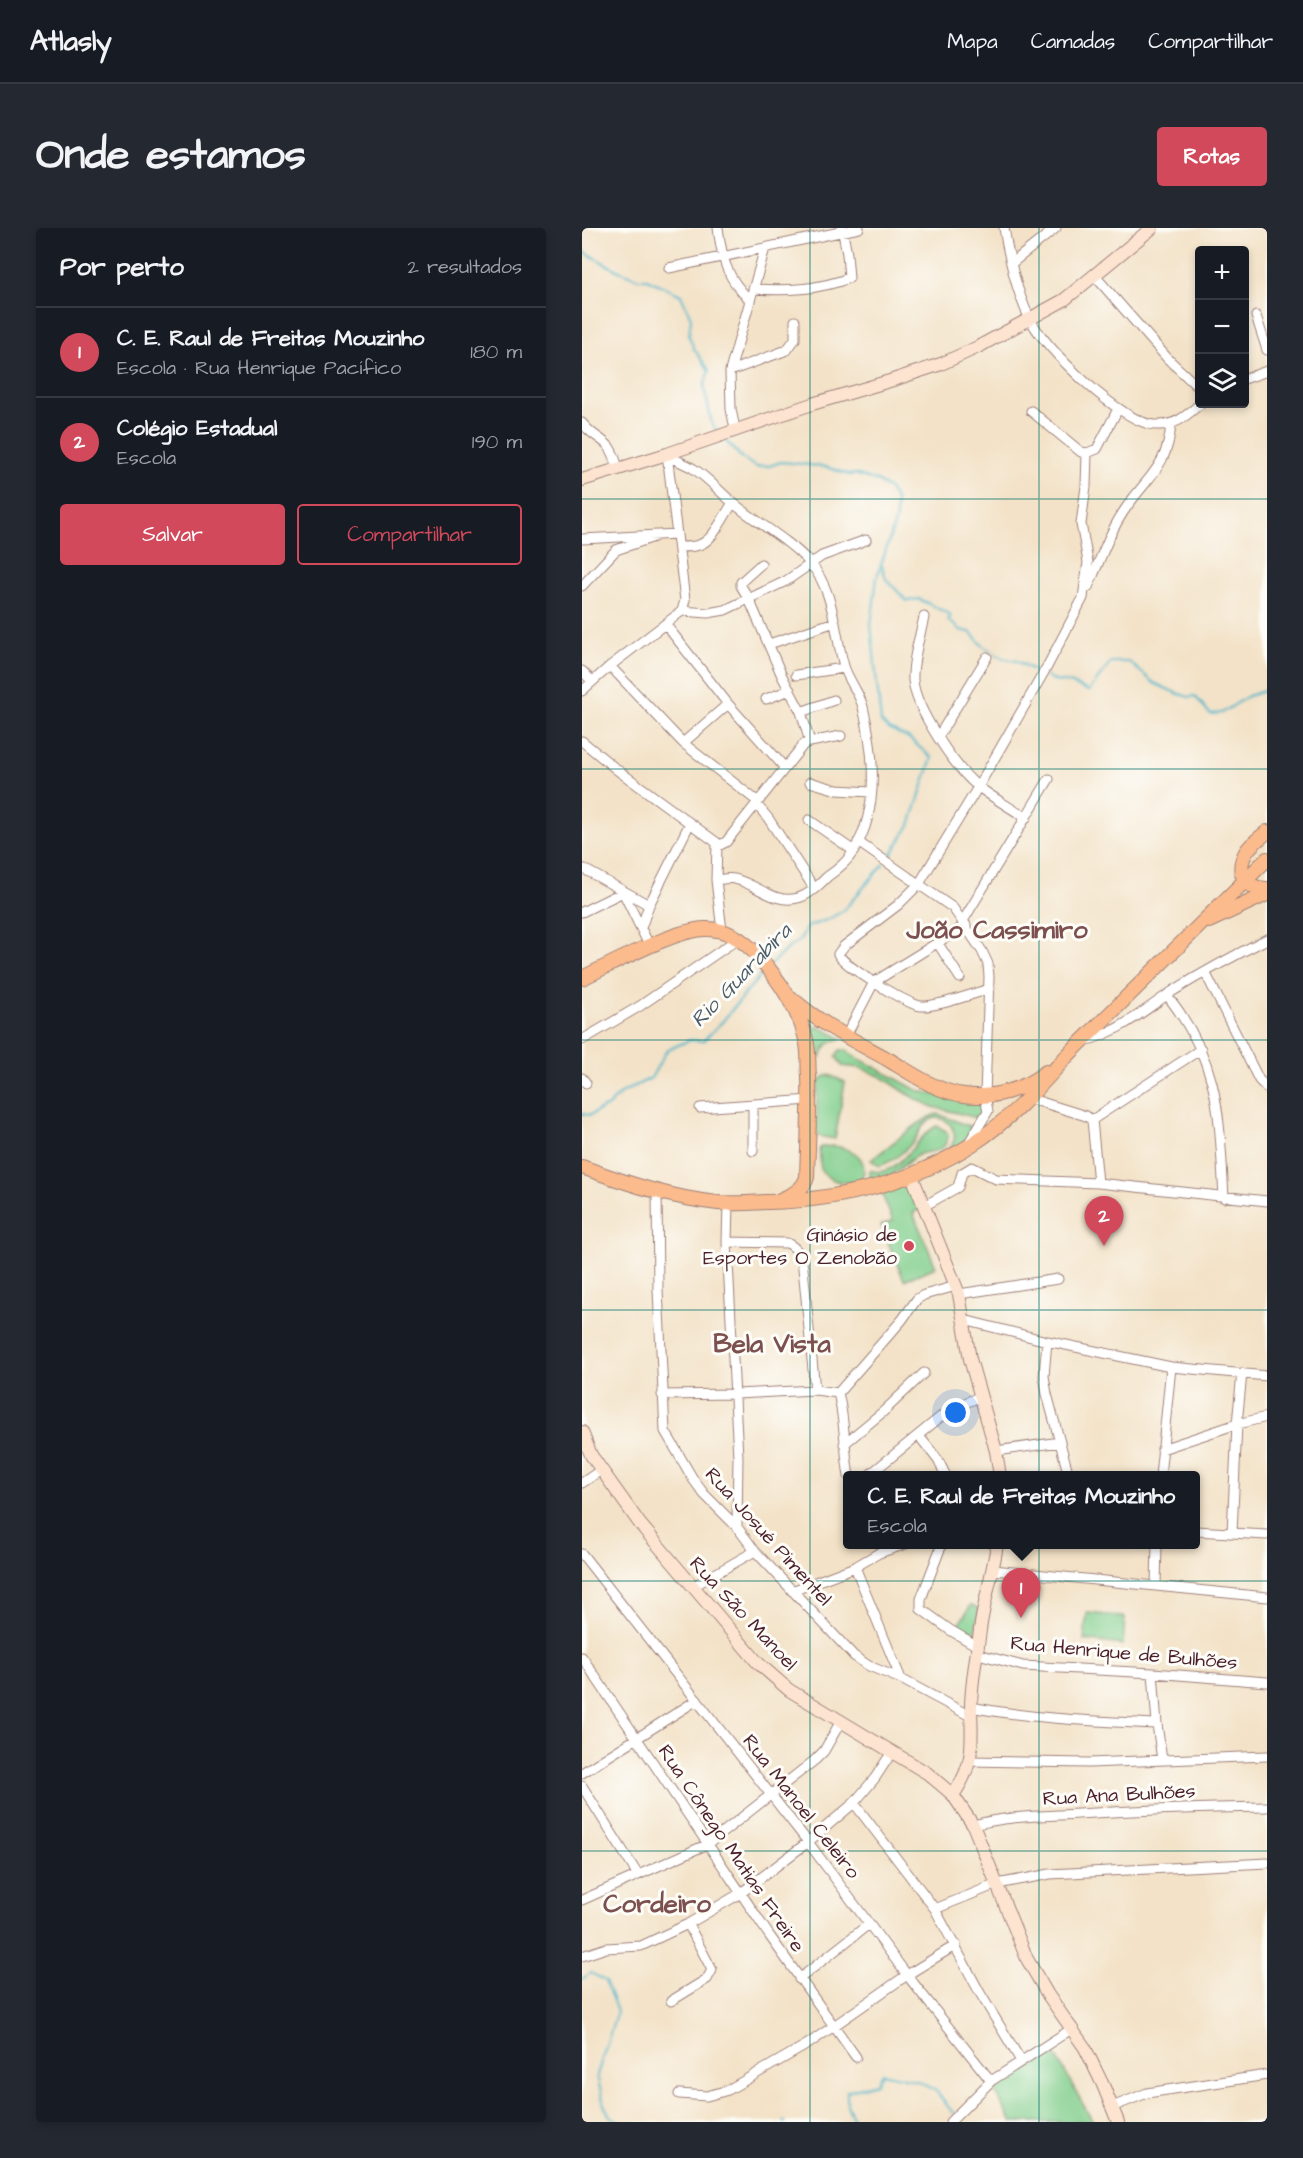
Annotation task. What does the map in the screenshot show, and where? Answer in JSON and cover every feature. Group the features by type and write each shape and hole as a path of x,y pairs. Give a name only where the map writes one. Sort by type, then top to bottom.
{"main road":[{"path":"582,480 941,364 978,347 1064,300 1152,228"},
{"path":"1267,832 1245,854 1242,870 1245,880 1256,888 1267,889"},
{"path":"582,978 689,931 708,929 722,931 739,938 763,961 800,1006 818,1019 949,1092 985,1096 1007,1092 1028,1084 1066,1056 1267,859"},
{"path":"1202,924 1267,894"},
{"path":"771,1202 795,1193 806,1183 810,1100 807,1046 803,1030 779,983"},
{"path":"803,1030 818,1019"},
{"path":"582,1167 657,1192 695,1200 728,1203 771,1202 846,1195 912,1176 965,1148 1000,1124 1028,1098 1066,1056"},
{"path":"912,1176 957,1290 979,1397 996,1451 999,1471"},
{"name":"Rua São Manoel","path":"582,1432 591,1455 640,1524 739,1642 772,1677 812,1705 927,1773 953,1795 973,1826 1011,1921 1036,1975 1073,2028 1095,2066 1118,2122"},
{"path":"953,1795 966,1774 970,1761 978,1651 996,1549"}],"street":[{"path":"718,228 722,257 736,285 750,300"},
{"path":"669,268 859,228"},
{"path":"1004,228 1019,293 1029,319 1064,361 1118,409 1139,422 1154,426 1171,424 1182,420 1196,408"},
{"path":"1012,263 1056,228"},
{"path":"753,290 789,291 848,278 850,274 843,230"},
{"path":"733,430 730,370 765,248"},
{"path":"1095,276 1168,359 1195,384"},
{"path":"1256,316 1267,350"},
{"path":"730,370 787,351 795,339 795,321"},
{"path":"1249,378 1267,371"},
{"path":"1031,411 1081,452 1087,453 1097,449 1118,409"},
{"path":"582,423 590,432 611,446 618,469"},
{"path":"989,989 922,1006 912,1004 874,982 840,958 838,954 844,946 898,905 919,884 978,787 1037,682 1083,598 1108,539 1125,508 1161,464 1170,438 1171,424"},
{"path":"1083,598 1088,562 1081,524 1087,453"},
{"path":"667,454 703,476 733,503 766,526 811,564 828,594 844,668 858,694 866,723 873,770 864,828 856,847 838,869 814,888 798,898 787,899 762,892 738,879 716,880"},
{"path":"582,691 610,666 666,626 682,611 685,600 667,454"},
{"path":"679,547 698,546 705,542 720,525 733,503"},
{"path":"582,539 677,534"},
{"path":"582,586 616,550 658,535"},
{"path":"682,611 708,613 725,610 786,581 822,556 866,540"},
{"path":"761,564 741,582 741,586 801,712 810,742"},
{"path":"924,617 915,660 914,682 921,708 938,737 978,787 1026,818"},
{"path":"770,644 835,622"},
{"path":"666,626 729,704 785,768"},
{"path":"938,737 987,657"},
{"path":"610,666 683,743 757,802 814,888"},
{"path":"796,675 844,668"},
{"path":"582,672 592,681"},
{"path":"766,699 790,690"},
{"path":"801,712 834,700"},
{"path":"683,743 729,704"},
{"path":"718,844 726,842 800,749 810,742 841,736"},
{"path":"582,741 718,844"},
{"path":"846,1036 874,982 964,923 1049,779"},
{"path":"810,782 837,790 871,792"},
{"path":"809,820 856,847 879,857 953,908 978,944 988,964 985,1096 988,1111 965,1148"},
{"path":"641,928 649,905 690,823"},
{"path":"718,844 716,880 722,931"},
{"path":"582,868 649,905"},
{"path":"582,912 623,892"},
{"path":"623,892 650,947"},
{"path":"582,1040 640,1006 739,938"},
{"path":"1082,1041 1099,1037 1119,1028 1205,972 1267,939"},
{"path":"938,942 960,978"},
{"path":"1205,972 1259,1080 1267,1088"},
{"path":"1167,995 1190,1027 1202,1049 1211,1074 1218,1105 1224,1198"},
{"path":"1092,1120 1202,1049"},
{"path":"1028,1098 1086,1116 1092,1120"},
{"path":"700,1108 753,1106 810,1100"},
{"path":"753,1106 753,1151"},
{"path":"1092,1120 1098,1184"},
{"path":"924,1206 953,1191 960,1183 964,1170 972,1167 996,1179 1098,1184 1267,1201"},
{"name":"Rua Josué Pimentel","path":"657,1192 665,1431 704,1494 737,1527 754,1551 854,1656 869,1666 972,1712 1157,1724"},
{"path":"728,1203 738,1457 737,1527"},
{"path":"728,1242 787,1243 796,1247 801,1256 803,1268 816,1390"},
{"path":"838,1393 902,1320 917,1299 924,1294 1058,1279"},
{"path":"964,1320 1047,1341 1171,1366 1267,1376"},
{"path":"1047,1341 1044,1376 1068,1471"},
{"path":"1160,1471 1171,1366"},
{"path":"844,1444 884,1411 924,1373"},
{"path":"1232,1533 1237,1424 1242,1373"},
{"path":"662,1395 816,1390 838,1393"},
{"path":"838,1393 842,1407 848,1471"},
{"path":"874,1471 949,1410 979,1397"},
{"path":"1162,1449 1237,1424 1267,1417"},
{"path":"919,1436 938,1460 944,1471"},
{"path":"996,1451 1060,1442"},
{"path":"582,1483 601,1470"},
{"path":"1200,1532 1267,1535"},
{"path":"792,1591 855,1567 877,1549"},
{"name":"Rua Henrique de Bulhões","path":"940,1549 921,1599 921,1608 978,1651 1023,1666 1267,1682"},
{"path":"1156,1586 1157,1549"},
{"path":"692,1587 754,1551"},
{"name":"Rua Manoel Celeiro","path":"582,1554 808,1842 907,1975 991,2081"},
{"path":"855,1567 901,1679"},
{"path":"993,1570 1267,1597"},
{"name":"Rua Cônego Matias Freire","path":"582,1657 636,1740 856,2057"},
{"path":"1153,1673 1162,1760"},
{"path":"582,1773 697,1700"},
{"path":"584,1896 708,1844 824,1751 841,1721"},
{"path":"582,1956 606,1948 641,1946 688,1924 741,1893 808,1842 854,1803 875,1778 892,1752"},
{"path":"970,1761 1089,1763 1267,1756"},
{"path":"582,1786 638,1875"},
{"path":"854,1803 935,1909 980,1993 1021,2061"},
{"name":"Rua Ana Bulhões","path":"973,1826 986,1822 1021,1818 1203,1808 1267,1807"},
{"path":"935,1909 997,1884 1050,1874 1267,1863"},
{"path":"671,2001 707,1979 712,1970 688,1924"},
{"path":"800,1978 869,1924"},
{"path":"679,2094 707,2096 728,2090 778,2063 907,1975 956,1945"},
{"path":"951,2122 991,2081 1073,2028"},
{"path":"1112,2107 1147,2093 1267,2075"}],"green space":[{"path":"817,1026 843,1039 829,1044 821,1057 812,1046 811,1033"},
{"path":"840,1050 847,1050 852,1055 917,1090 945,1097 978,1101 981,1103 983,1112 977,1118 933,1107 914,1098 882,1077 861,1068 842,1066 836,1056"},
{"path":"829,1075 845,1082 835,1139 818,1136 816,1130 818,1082"},
{"path":"938,1114 974,1128 961,1147 917,1164 943,1153 953,1143 955,1137 949,1124 944,1120 933,1119 925,1124 916,1138 894,1159 879,1166 871,1160 915,1126"},
{"path":"937,1126 946,1131 948,1135 942,1148 920,1154 884,1179 870,1180 870,1170 880,1172 889,1169"},
{"path":"834,1146 848,1150 859,1157 864,1169 860,1180 839,1182 821,1171 819,1150 821,1147"},
{"name":"Ginásio de Esportes O Zenobão","path":"909,1183 920,1209 913,1213 936,1267 904,1280 881,1225 893,1221 881,1192"},
{"path":"971,1605 979,1608 975,1641 956,1629"},
{"path":"1087,1613 1125,1617 1123,1645 1084,1640"},
{"path":"1055,2054 1093,2122 1012,2122 993,2088"}],"waterway":[{"name":"Rio Guarabira","path":"582,251 617,270 639,279 647,279 681,295 691,318 689,336 694,349 709,370 704,387 712,424 718,432"},
{"name":"Rio Guarabira","path":"724,439 743,459 756,467 781,462 826,467 850,475 855,474 877,481 889,489 896,501 896,519 877,577 871,625 881,722 887,728 910,739 932,758 910,825 889,858"},
{"path":"882,566 886,579 907,601 919,599 951,615 948,620 960,630 970,632 983,646 1002,658 1017,661 1041,674"},
{"path":"1046,676 1089,691 1111,662 1129,662 1154,683 1176,693 1189,697 1195,696 1210,714 1222,713 1248,696 1267,690"},
{"name":"Rio Guarabira","path":"771,964 800,940 807,927 843,911 883,865"},
{"name":"Rio Guarabira","path":"582,1114 590,1115 608,1106 621,1093 651,1078 667,1050 690,1040 703,1041 722,1022 763,972"},
{"name":"Rio Guarabira","path":"582,1979 591,1973 605,1981 617,2011 597,2075 604,2105 610,2116 620,2122"},
{"name":"Rio Guarabira","path":"853,2122 847,2105 847,2091 876,2083 882,2073 918,2081 936,2091 953,2113"}],"place":[{"name":"Ginásio de Esportes O Zenobão","path":"909,1246"},
{"name":"Colégio Estadual","path":"1104,1246"},
{"name":"C. E. Raul de Freitas Mouzinho","path":"1021,1618"}],"district":[{"name":"João Cassimiro","path":"997,929"},
{"name":"Bela Vista","path":"772,1343"},
{"name":"Cordeiro","path":"657,1903"}]}
